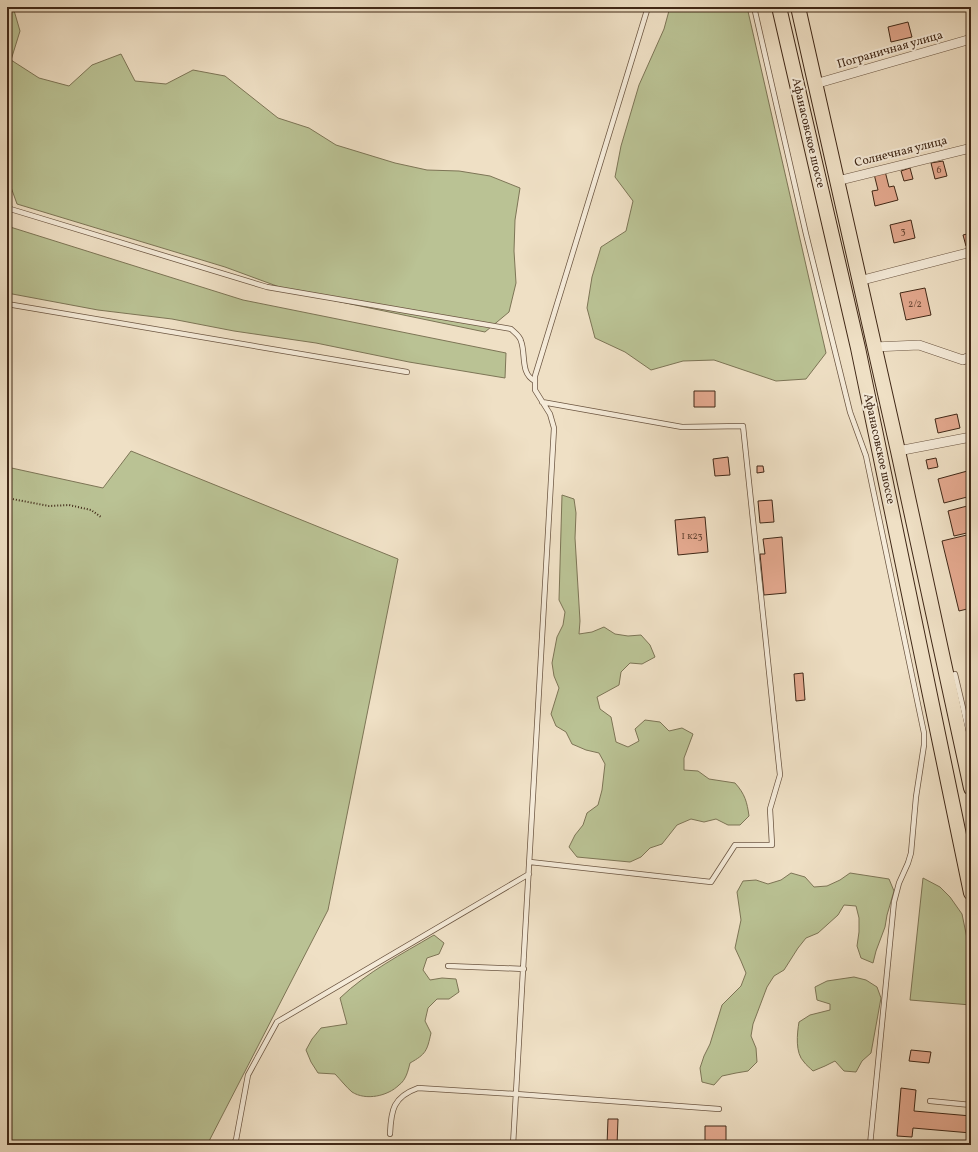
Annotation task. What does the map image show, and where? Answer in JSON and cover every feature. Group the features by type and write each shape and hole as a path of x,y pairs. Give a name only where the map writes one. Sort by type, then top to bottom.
{"main road":[{"name":"Афанасовское шоссе","path":"779,7 858,348 971,893"},
{"name":"Афанасовское шоссе","path":"798,7 969,771 971,788"}],"street":[{"name":"Пограничная улица","path":"815,84 971,39"},
{"name":"Солнечная улица","path":"837,181 971,148"},
{"path":"859,281 971,252"},
{"path":"874,347 919,345 963,360 971,356"},
{"path":"898,451 971,436"}],"lane":[{"path":"513,1145 554,428 550,414 535,390 535,376 648,7"},
{"path":"754,7 804,226 850,412 866,456 924,733 924,745 916,797 911,853 899,883 894,902 870,1145"},
{"path":"7,208 267,287 511,328 521,339 526,372 530,379 535,381"},
{"path":"7,304 406,372"},
{"path":"530,862 711,882 735,845 772,845 770,809 780,775 743,426 682,427 542,402"},
{"path":"954,674 971,742"},
{"path":"232,1145 236,1140 248,1075 277,1022 529,874"},
{"path":"448,966 524,969"},
{"path":"390,1134 390,1120 398,1100 407,1092 418,1088 719,1109"},
{"path":"930,1101 971,1105"}],"path":[{"path":"7,498 49,506 69,505 91,510 101,518"}],"green space":[{"path":"7,7 13,7 20,31 11,60 39,78 69,86 92,65 121,54 135,81 166,84 193,70 225,76 278,118 309,128 336,145 395,163 427,170 459,171 490,176 520,188 515,220 514,251 516,283 509,312 485,332 293,292 225,267 17,204 7,176"},
{"path":"670,7 747,7 826,353 806,379 776,381 714,360 683,361 651,370 625,352 595,338 587,308 592,277 601,247 626,231 633,201 615,177 621,146 639,85 664,29"},
{"path":"7,226 243,300 506,353 505,378 409,362 316,343 234,331 172,319 98,310 7,293"},
{"path":"131,451 398,559 328,910 207,1145 7,1145 7,467 103,488"},
{"path":"562,495 574,499 576,513 575,538 580,621 579,634 592,632 604,627 615,634 628,636 641,635 650,645 655,657 642,664 630,663 621,672 619,685 597,697 600,709 611,717 616,742 628,747 639,741 635,729 645,720 660,722 669,731 682,728 693,734 684,758 684,770 698,771 709,779 735,783 745,798 749,816 740,825 728,825 716,819 704,822 691,819 677,825 662,844 650,848 641,857 630,862 577,857 569,847 575,835 583,825 587,813 598,805 602,790 605,764 599,753 586,750 572,744 566,732 556,726 551,714 559,688 554,676 552,663 557,637 563,625 565,612 559,600"},
{"path":"791,873 805,877 814,887 827,886 850,873 889,879 894,891 885,927 873,963 861,958 857,946 859,918 856,906 844,905 838,915 818,933 806,938 784,970 774,976 767,987 753,1024 751,1036 756,1048 757,1062 748,1071 722,1076 714,1085 702,1082 700,1068 710,1044 722,1005 741,986 746,973 735,948 741,920 737,892 743,881 756,880 768,884 781,880"},
{"path":"923,878 940,887 950,897 962,914 971,958 971,1005 910,1000"},
{"path":"434,935 444,943 439,954 427,958 423,970 430,980 442,978 456,979 459,992 449,999 437,999 428,1008 425,1021 431,1033 428,1044 423,1054 410,1063 403,1081 389,1092 370,1097 358,1095 352,1092 335,1074 318,1073 306,1050 312,1039 321,1028 347,1024 340,998 373,972 397,956"},
{"path":"854,977 866,980 877,987 881,998 871,1053 862,1061 856,1072 844,1071 835,1061 813,1071 799,1054 797,1038 799,1022 810,1015 830,1010 830,1004 817,1000 815,987 827,981"}],"building":[{"path":"908,22 912,37 891,42 888,27"},
{"path":"943,161 947,176 935,179 931,163"},
{"path":"910,168 913,179 904,181 901,171"},
{"path":"885,171 889,187 894,186 898,200 875,206 872,191 878,190 874,174"},
{"path":"911,220 915,238 894,243 890,225"},
{"path":"971,233 971,245 966,246 963,235"},
{"path":"925,288 931,315 906,320 900,293"},
{"path":"694,391 715,391 715,407 694,407"},
{"path":"957,414 960,428 938,433 935,419"},
{"path":"728,457 730,475 715,476 713,459"},
{"path":"936,458 938,467 928,469 926,460"},
{"path":"757,466 763,466 764,472 757,473"},
{"path":"971,470 971,496 944,503 938,479"},
{"path":"772,500 774,522 760,523 758,501"},
{"path":"971,505 971,532 954,536 948,511"},
{"path":"705,517 708,552 678,555 675,520"},
{"path":"971,534 971,608 959,611 942,541"},
{"path":"782,537 786,593 764,595 760,554 765,554 763,539"},
{"path":"803,673 805,700 796,701 794,674"},
{"path":"911,1050 931,1052 929,1063 909,1061"},
{"path":"901,1088 916,1090 914,1111 971,1116 971,1133 913,1128 912,1137 897,1136"},
{"path":"608,1119 618,1119 617,1145 607,1145"},
{"path":"705,1126 726,1126 726,1145 705,1145"},
{"path":"258,1143 282,1145 258,1145"}]}
